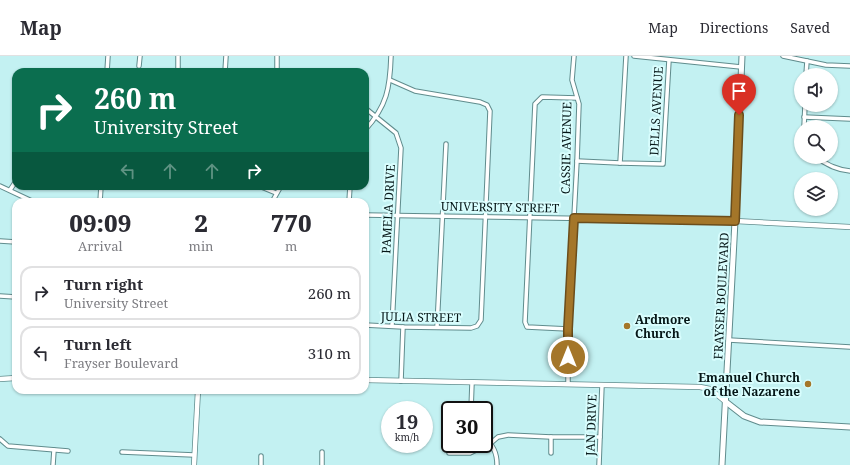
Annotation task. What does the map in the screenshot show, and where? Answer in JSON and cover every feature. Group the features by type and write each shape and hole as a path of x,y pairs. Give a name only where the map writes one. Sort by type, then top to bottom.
{"main road":[{"name":"FRAYSER BOULEVARD","path":"722,465 742,56"},
{"path":"726,402 744,416 760,422 850,427"}],"street":[{"path":"107,68 108,56"},
{"path":"139,66 140,56"},
{"path":"178,56 178,68"},
{"path":"225,68 226,56"},
{"path":"277,56 277,68"},
{"path":"369,126 376,118 383,106 390,80 391,56"},
{"name":"CASSIE AVENUE","path":"568,384 568,329 579,104 572,80 574,56"},
{"path":"577,161 620,164 626,56"},
{"path":"634,56 741,67"},
{"path":"783,56 826,65 850,66"},
{"name":"DELLS AVENUE","path":"620,164 663,164 669,60"},
{"path":"806,68 807,61"},
{"path":"390,80 415,91 480,102 487,105 490,111 486,216"},
{"path":"568,329 527,326 525,322 535,104 542,97 577,98"},
{"name":"PAMELA DRIVE","path":"369,112 396,132 401,148 392,326"},
{"path":"804,112 804,117 850,119"},
{"path":"437,327 446,144"},
{"path":"826,164 842,171 850,171"},
{"path":"0,186 26,198"},
{"path":"269,190 276,193"},
{"path":"274,198 278,190"},
{"name":"UNIVERSITY STREET","path":"369,215 735,221 850,227"},
{"name":"JULIA STREET","path":"369,325 471,328 477,326 481,320 486,216"},
{"path":"0,241 12,242"},
{"path":"0,296 12,297"},
{"path":"401,381 403,327"},
{"path":"728,340 850,347"},
{"path":"0,379 12,378"},
{"path":"369,380 704,387 715,393 726,402"},
{"path":"471,401 472,383"},
{"name":"JAN DRIVE","path":"599,465 602,385"},
{"path":"194,465 198,394"},
{"path":"493,441 498,437 508,435 600,437"},
{"path":"551,453 552,437"},
{"path":"0,439 8,446 68,451"},
{"path":"493,448 497,455 497,465"},
{"path":"53,465 54,450"},
{"path":"122,452 194,454"},
{"path":"322,452 322,465"},
{"path":"261,456 261,465"}],"place":[{"name":"Ardmore Church","path":"627,326"},
{"name":"Emanuel Church of the Nazarene","path":"808,384"}],"route":[{"path":"568,357 568,329 574,218 735,221 739,115"}]}
